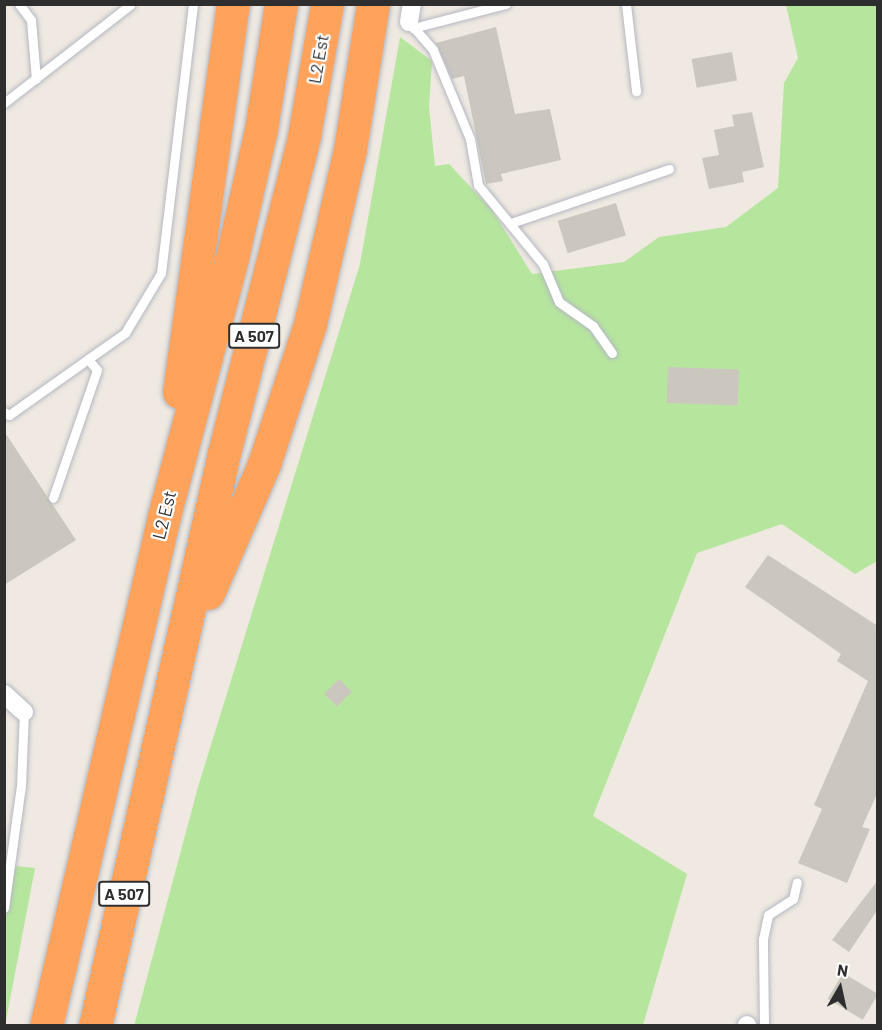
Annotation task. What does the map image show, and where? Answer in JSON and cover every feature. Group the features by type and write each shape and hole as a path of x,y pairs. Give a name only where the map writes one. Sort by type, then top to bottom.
{"highway":[{"path":"164,516 233,4"},
{"name":"L2 Est","path":"46,1026 164,516 249,183 281,4"},
{"name":"L2 Est","path":"95,1026 176,667 304,136 327,4"},
{"path":"176,667 264,464 310,324 350,149 373,4"}],"street":[{"path":"4,694 24,712"}],"lane":[{"path":"19,4 31,20 36,80"},
{"path":"4,103 130,4"},
{"path":"4,411 9,415 125,333 161,273 193,4"},
{"path":"506,4 411,18 433,50 470,139 478,185 543,264 559,302 593,326 612,353"},
{"path":"626,4 636,92"},
{"path":"511,223 669,169"},
{"path":"53,498 97,370 88,359"},
{"path":"4,908 24,712"},
{"path":"764,1026 763,939 768,915 793,898 797,882"}],"green space":[{"path":"786,5 877,5 877,561 855,574 782,524 697,553 593,816 687,874 643,1025 134,1026 198,787 360,264 400,37 432,61 429,107 435,166 449,164 492,210 532,274 624,262 659,237 726,227 778,188 784,83 798,58"},
{"path":"5,865 35,868 5,1026"}],"building":[{"path":"496,27 515,114 550,109 561,160 501,174 503,181 486,184 464,76 452,79 436,43"},
{"path":"732,52 737,81 697,88 692,59"},
{"path":"752,112 764,167 742,172 744,182 709,189 702,158 719,155 714,130 734,126 732,115"},
{"path":"616,203 626,236 568,253 558,221"},
{"path":"668,367 739,369 738,405 667,403"},
{"path":"4,431 76,540 4,585"},
{"path":"768,555 878,626 878,792 862,827 870,829 847,883 798,863 822,809 814,805 868,681 837,661 841,654 745,587"},
{"path":"339,679 352,692 337,707 324,694"},
{"path":"878,880 878,909 849,952 832,940"},
{"path":"843,973 878,994 863,1020 828,999"}]}
